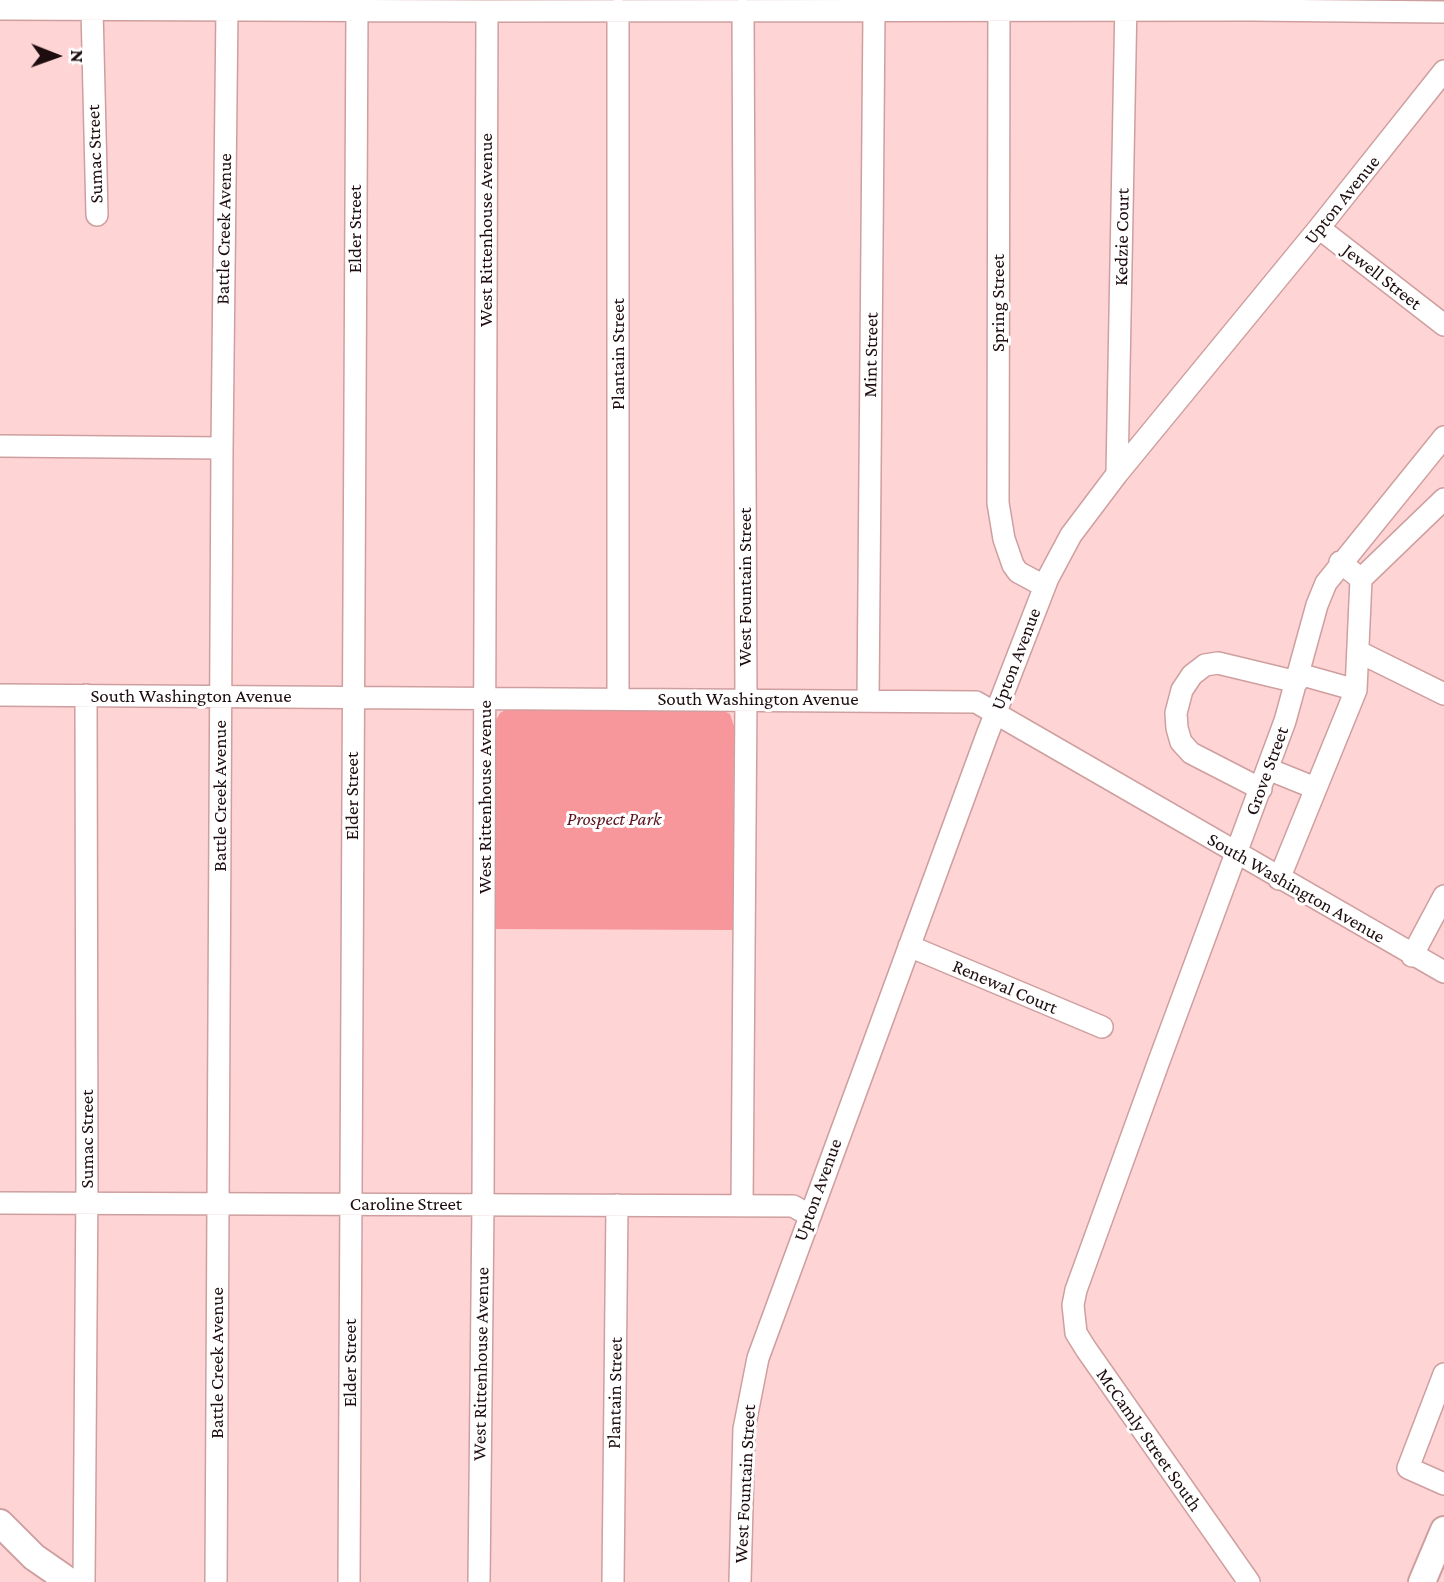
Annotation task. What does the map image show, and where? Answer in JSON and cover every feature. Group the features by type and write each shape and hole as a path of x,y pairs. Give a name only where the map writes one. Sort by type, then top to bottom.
{"main road":[{"path":"0,1523 34,1557 70,1582"},
{"path":"1422,1582 1444,1530"}],"street":[{"path":"0,9 181,5 227,9 365,6 487,11 558,6 618,10 743,10 808,5 874,11 999,6 1252,5 1444,12"},
{"name":"Kedzie Court","path":"1117,474 1126,5"},
{"name":"Elder Street","path":"349,1582 352,697 365,6"},
{"name":"Spring Street","path":"999,6 998,503 1004,539 1013,565 1018,572 1044,586"},
{"name":"Sumac Street","path":"92,9 97,215"},
{"name":"Battle Creek Avenue","path":"216,1582 227,9"},
{"name":"Plantain Street","path":"618,10 618,698"},
{"name":"West Fountain Street","path":"742,1205 746,699 743,10"},
{"name":"West Rittenhouse Avenue","path":"479,1582 487,11"},
{"name":"Mint Street","path":"868,700 874,11"},
{"name":"Upton Avenue","path":"762,1345 995,713 1044,586 1071,535 1117,474 1444,71"},
{"name":"Jewell Street","path":"1319,228 1444,325"},
{"name":"Grove Street","path":"1076,1290 1158,1061 1265,779 1326,583 1340,562 1444,436"},
{"path":"0,446 222,448"},
{"path":"1279,879 1356,690 1361,579 1444,499"},
{"path":"1340,562 1361,579"},
{"path":"1359,652 1444,694"},
{"path":"1315,788 1265,779 1191,753 1181,742 1177,728 1176,713 1182,691 1192,675 1205,664 1219,663 1356,690"},
{"name":"South Washington Avenue","path":"0,695 976,702 1412,956 1444,972"},
{"name":"Sumac Street","path":"84,1582 86,695"},
{"path":"1412,956 1443,891"},
{"name":"Renewal Court","path":"909,946 1102,1027"},
{"name":"Caroline Street","path":"0,1203 742,1205 793,1206 809,1215"},
{"name":"Plantain Street","path":"613,1582 617,1205"},
{"name":"McCamly Street South","path":"1076,1290 1073,1318 1076,1333 1249,1582"},
{"name":"West Fountain Street","path":"740,1582 744,1429 762,1345"},
{"path":"1444,1374 1408,1468 1444,1484"}],"green space":[{"name":"Prospect Park","path":"507,709 722,710 730,714 734,726 733,930 495,929 496,720 500,713"}]}
